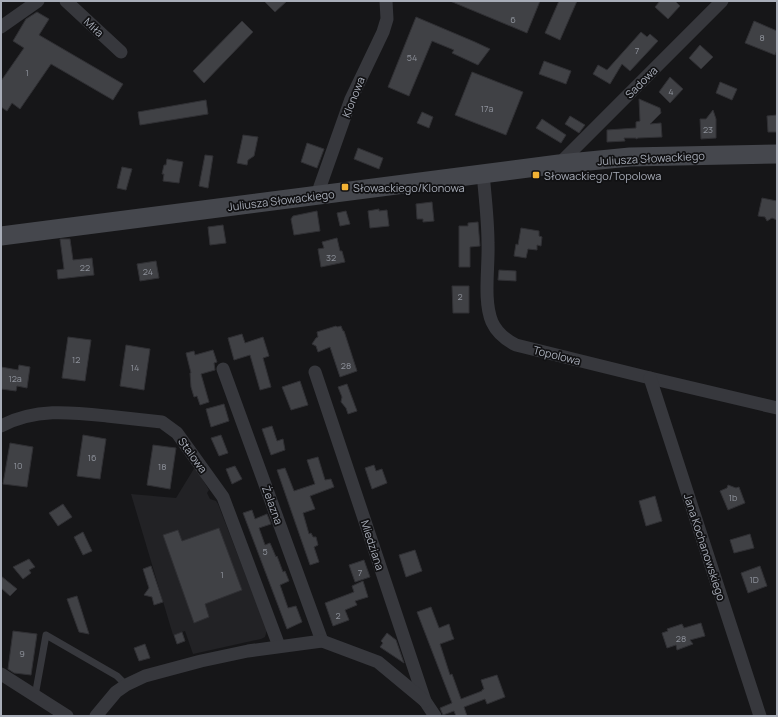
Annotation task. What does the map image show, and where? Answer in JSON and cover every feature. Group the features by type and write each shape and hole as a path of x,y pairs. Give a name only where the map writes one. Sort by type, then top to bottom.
{"street":[{"path":"1,27 38,1"},
{"name":"Miła","path":"66,1 121,52"},
{"name":"Klonowa","path":"317,195 351,99 383,32 387,19 386,1"},
{"name":"Sadowa","path":"559,164 722,1"},
{"name":"Juliusza Słowackiego","path":"1,236 559,164 630,157 777,154"},
{"name":"Topolowa","path":"483,173 488,242 488,303 492,322 497,330 508,340 516,344 650,378 777,408"},
{"name":"Żelazna","path":"223,369 322,641"},
{"name":"Miedziana","path":"315,372 424,701 436,716"},
{"name":"Jana Kochanowskiego","path":"650,378 760,716"},
{"name":"Stalowa","path":"1,426 28,415 44,413 73,413 162,422 177,433 223,497 279,646"},
{"path":"96,716 108,701 126,685 160,671 248,651 322,641 378,662 424,701"},
{"path":"1,674 67,716"}],"lane":[{"path":"35,696 46,635 117,676 126,685"}],"shaded area":[{"path":"195,467 209,490 207,493 210,499 216,501 218,504 267,630 265,637 261,639 193,654 185,631 173,635 131,494 176,498"}],"building":[{"path":"264,1 287,1 275,12"},
{"path":"450,1 540,1 527,33"},
{"path":"559,1 577,1 560,40 545,33"},
{"path":"660,1 675,1 680,6 668,19 655,7"},
{"path":"37,12 49,19 39,35 123,84 113,100 51,64 20,109 12,103 7,111 1,107 1,81 24,48 13,41 26,19"},
{"path":"416,17 490,49 478,65 452,53 454,50 432,41 409,96 388,87"},
{"path":"242,21 253,32 204,83 193,71"},
{"path":"754,21 777,31 777,50 775,55 745,43"},
{"path":"641,32 647,37 650,34 658,41 630,71 622,64 610,84 593,74 598,65 607,70"},
{"path":"700,45 713,57 701,69 689,58"},
{"path":"544,61 571,71 566,84 539,74"},
{"path":"472,72 523,92 506,135 455,115"},
{"path":"670,77 683,89 670,103 659,92"},
{"path":"720,82 737,89 732,100 716,93"},
{"path":"639,99 660,108 661,113 650,124 661,123 662,137 636,139 624,138 625,141 607,142 607,130 636,128 636,122 640,121"},
{"path":"206,100 208,114 140,125 138,112"},
{"path":"713,110 716,119 716,138 701,139 700,119 706,119"},
{"path":"422,112 433,117 429,128 417,123"},
{"path":"777,115 777,132 768,132 767,116"},
{"path":"570,116 585,125 579,133 565,124"},
{"path":"542,119 566,135 561,143 536,128"},
{"path":"243,135 258,137 254,156 248,160 247,165 237,163"},
{"path":"307,143 324,149 317,168 301,162"},
{"path":"358,148 383,158 379,169 354,159"},
{"path":"205,155 213,156 208,188 199,186"},
{"path":"167,159 183,162 179,183 163,181 164,174 162,174"},
{"path":"122,167 132,169 126,190 117,188"},
{"path":"762,198 777,201 777,220 772,218 767,221 765,217 758,216"},
{"path":"432,202 434,221 423,222 423,219 417,219 416,204"},
{"path":"379,209 379,211 387,210 389,226 370,228 368,211"},
{"path":"317,211 320,231 294,235 291,219 293,216"},
{"path":"346,211 350,224 340,226 337,213"},
{"path":"478,222 480,246 470,247 470,267 459,267 459,226 468,226 468,223"},
{"path":"223,225 226,243 210,245 208,227"},
{"path":"521,228 539,231 539,236 542,237 541,246 537,245 537,250 528,249 526,258 514,256 516,244 518,245"},
{"path":"337,238 340,251 342,251 345,262 321,267 318,249 324,248 322,242"},
{"path":"60,239 70,239 73,260 92,258 94,275 58,279 57,270 64,269"},
{"path":"156,261 159,278 140,281 137,264"},
{"path":"499,270 516,271 516,281 498,280"},
{"path":"452,286 469,286 469,313 453,313"},
{"path":"336,326 341,326 344,331 357,371 340,377 330,347 318,352 316,346 312,344 318,337 317,332"},
{"path":"242,334 245,343 263,337 269,356 263,358 271,387 260,390 250,355 234,360 228,338"},
{"path":"68,337 91,340 85,381 62,378"},
{"path":"126,345 150,349 144,390 120,386"},
{"path":"213,350 217,362 214,363 215,370 201,374 209,402 200,405 197,396 194,397 191,387 191,373 186,353 194,351 195,355"},
{"path":"19,365 30,367 27,388 17,386 16,391 1,389 1,367 18,370"},
{"path":"300,381 308,405 291,410 282,387"},
{"path":"347,384 357,411 348,414 346,408 341,402 342,397 338,387"},
{"path":"224,404 229,421 211,427 206,409"},
{"path":"272,426 277,441 283,439 285,450 271,455 262,429"},
{"path":"83,435 106,439 100,479 77,476"},
{"path":"221,435 228,453 219,456 211,438"},
{"path":"10,443 33,447 27,487 3,484"},
{"path":"153,445 176,448 170,489 147,485"},
{"path":"318,457 325,480 331,479 334,487 310,496 315,509 303,513 309,534 311,533 313,537 316,537 318,545 314,547 319,562 310,565 277,470 285,468 294,491 315,484 307,460"},
{"path":"374,465 376,471 382,469 387,483 372,489 365,468"},
{"path":"235,466 242,479 232,484 226,469"},
{"path":"728,485 736,488 739,487 745,503 728,510 720,491 727,488"},
{"path":"655,496 662,521 646,526 639,501"},
{"path":"63,504 72,517 58,526 49,513"},
{"path":"252,510 255,519 267,514 271,524 259,528 265,545 270,543 283,572 285,571 289,581 280,585 288,608 296,606 302,622 287,629 243,513"},
{"path":"219,528 242,590 205,604 209,617 194,623 163,535 178,530 182,541"},
{"path":"83,532 92,551 83,555 74,537"},
{"path":"750,534 754,548 734,553 730,540"},
{"path":"415,550 422,571 406,577 399,555"},
{"path":"29,559 35,567 29,570 31,573 23,579 13,567"},
{"path":"364,560 370,577 355,582 349,565"},
{"path":"151,566 163,602 154,605 152,597 144,595 149,588 143,569"},
{"path":"760,566 767,586 748,593 741,573"},
{"path":"1,576 17,589 10,596 1,588"},
{"path":"363,581 368,597 355,601 357,605 345,610 349,620 333,626 325,603 354,592 352,586"},
{"path":"77,596 89,634 79,632 67,599"},
{"path":"431,607 439,628 449,624 454,639 440,644 450,675 452,674 461,699 482,691 484,689 481,680 497,675 505,697 487,704 485,699 464,707 467,716 456,716 454,711 443,715 440,708 452,703 417,612"},
{"path":"701,623 705,636 690,640 693,644 677,650 676,645 667,648 662,633 668,631 667,629 682,624 684,628"},
{"path":"13,631 37,634 31,675 14,673 8,669"},
{"path":"182,632 185,641 177,644 174,635"},
{"path":"387,633 396,640 404,663 380,647 383,643 381,641"},
{"path":"145,644 150,658 139,661 134,648"}],"place":[{"name":"Słowackiego/Topolowa","path":"536,175"},
{"name":"Słowackiego/Klonowa","path":"345,187"}]}
